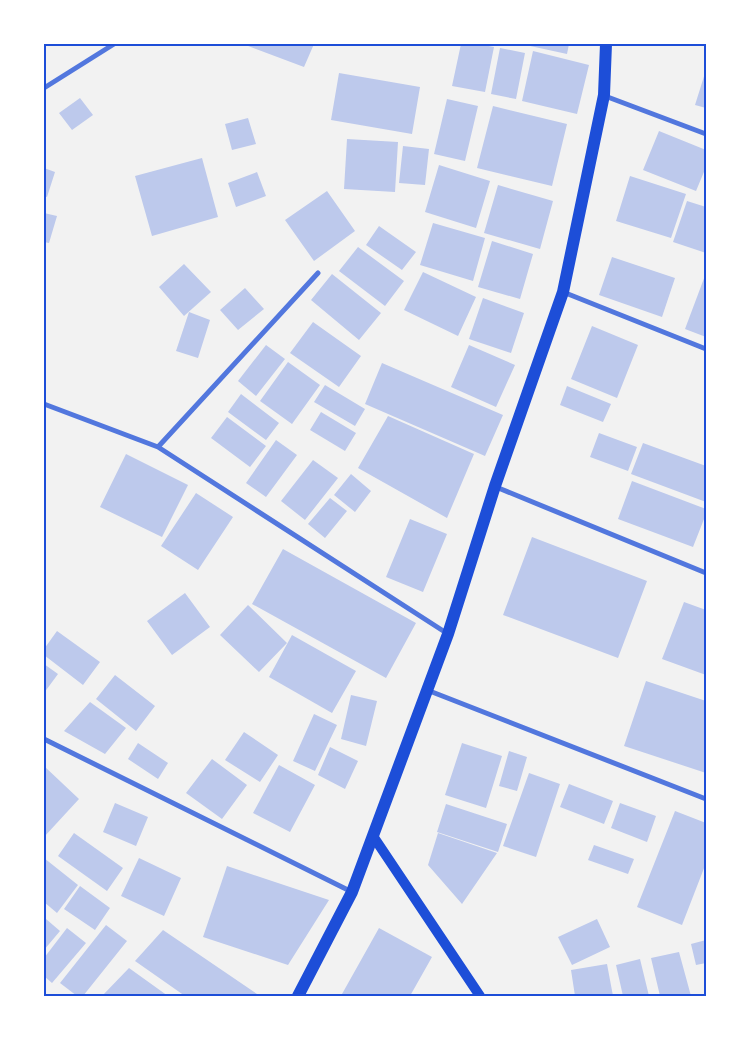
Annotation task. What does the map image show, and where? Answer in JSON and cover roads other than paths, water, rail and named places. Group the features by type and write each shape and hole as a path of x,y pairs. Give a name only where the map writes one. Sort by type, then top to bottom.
{"main road":[{"path":"298,996 352,892 448,634 495,486 563,292 604,95 606,44"},
{"path":"373,836 480,996"}],"street":[{"path":"44,88 114,44"},
{"path":"604,95 706,134"},
{"path":"158,447 318,273"},
{"path":"563,292 706,349"},
{"path":"44,404 158,447 448,634"},
{"path":"495,486 706,574"},
{"path":"427,690 706,799"},
{"path":"44,738 352,892"}]}
